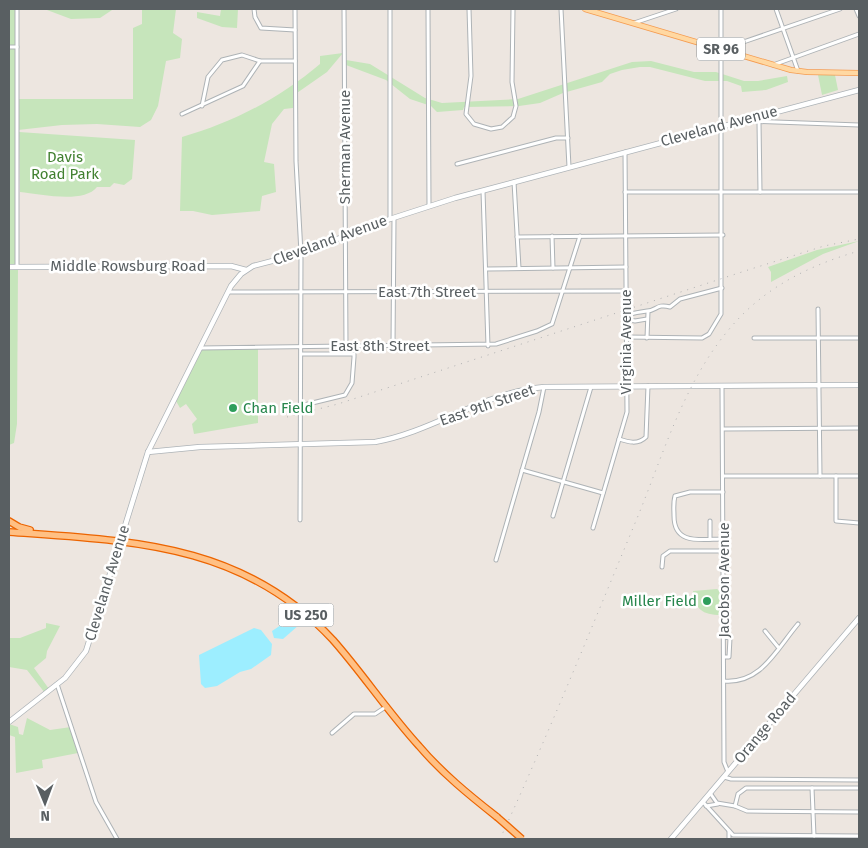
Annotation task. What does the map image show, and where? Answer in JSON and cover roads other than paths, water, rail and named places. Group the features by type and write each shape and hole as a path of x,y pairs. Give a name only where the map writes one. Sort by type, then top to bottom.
{"highway":[{"name":"US 250","path":"9,521 19,527 44,534"},
{"name":"US 250","path":"9,532 161,547 196,555 230,567 269,588 315,622 428,756 452,780 522,839"}],"main road":[{"name":"SR 96","path":"585,9 604,12 722,50 798,71 859,73"},
{"name":"Cleveland Avenue","path":"9,722 57,684 80,661 96,626 148,452 228,292 237,278 246,270 301,253 429,206 625,151 859,90"},
{"name":"Middle Rowsburg Road","path":"9,267 231,266 246,270"},
{"name":"East 9th Street","path":"148,452 200,447 384,441 512,393 544,387 859,385"},
{"name":"Orange Road","path":"671,839 705,804 710,794 859,618"}],"street":[{"path":"16,9 17,267"},
{"path":"254,9 254,17 261,28 295,30"},
{"path":"295,9 296,161 301,253 302,346 300,520"},
{"name":"Sherman Avenue","path":"344,9 346,345"},
{"path":"390,9 394,346"},
{"path":"428,9 429,206"},
{"path":"469,9 471,76 466,114 474,124 491,129 500,128 508,124 515,111 512,82 513,9"},
{"path":"561,9 569,167"},
{"path":"634,23 668,10 676,9"},
{"path":"626,338 698,338 706,336 721,317 723,236 721,9"},
{"path":"776,9 798,71"},
{"path":"722,50 840,9"},
{"path":"856,9 859,16"},
{"path":"773,65 859,34"},
{"path":"9,47 17,47"},
{"path":"202,106 208,77 219,62 230,56 242,55 260,61 295,61"},
{"path":"182,114 243,86 260,61"},
{"path":"743,120 859,125"},
{"path":"759,122 760,192"},
{"path":"457,164 556,138 568,138"},
{"name":"Virginia Avenue","path":"593,528 627,412 625,151"},
{"path":"514,182 519,268"},
{"path":"483,191 488,292 488,346"},
{"path":"625,192 859,192"},
{"path":"552,236 553,268"},
{"path":"563,292 580,236"},
{"path":"517,237 723,236"},
{"path":"487,269 626,267"},
{"path":"626,317 641,310 648,312 659,306 670,307 680,299 722,288"},
{"name":"East 7th Street","path":"228,292 626,292"},
{"name":"East 8th Street","path":"199,348 346,345 488,346 547,328 554,320 563,292"},
{"path":"818,309 820,476"},
{"path":"647,338 648,312"},
{"path":"626,317 635,321 647,319"},
{"path":"754,338 859,338"},
{"path":"300,406 346,395 352,382 354,358 354,354 301,354"},
{"path":"553,516 591,386"},
{"path":"619,439 633,442 642,441 646,437 648,386"},
{"name":"Jacobson Avenue","path":"722,386 724,762 726,775"},
{"path":"496,560 542,401 544,387"},
{"path":"723,429 859,428"},
{"path":"522,470 603,493"},
{"path":"723,476 859,476"},
{"path":"836,476 837,522 859,523"},
{"path":"724,492 690,492 680,494 674,499 674,527 679,534 689,538 724,539"},
{"path":"710,521 710,539"},
{"path":"662,567 663,556 670,551 724,551"},
{"path":"724,682 742,681 754,676 798,624"},
{"path":"765,631 778,647"},
{"path":"724,637 730,638 730,656 724,657"},
{"path":"57,684 96,802 117,839"},
{"path":"332,733 354,714 375,714 387,706"},
{"path":"726,775 731,779 859,780"},
{"path":"812,788 814,836"},
{"path":"735,806 737,796 744,789 859,788"},
{"path":"710,794 720,804"},
{"path":"705,804 735,806 747,811 859,812"},
{"path":"705,804 733,835 859,836"},
{"path":"729,831 729,839"}],"water":[{"path":"293,619 299,625 283,639 274,638 272,631"},
{"path":"254,628 261,630 272,644 271,655 251,669 240,672 217,686 205,688 201,684 199,655"}],"railway":[{"path":"287,417 338,404 824,246 859,239"},
{"path":"500,839 536,759 638,516 677,417 701,370 731,327 758,300 789,279 823,263 859,251"}],"place":[{"name":"Chan Field","path":"233,408"},
{"name":"Miller Field","path":"707,601"}],"park label":[{"name":"Davis Road Park","path":"65,166"}]}
